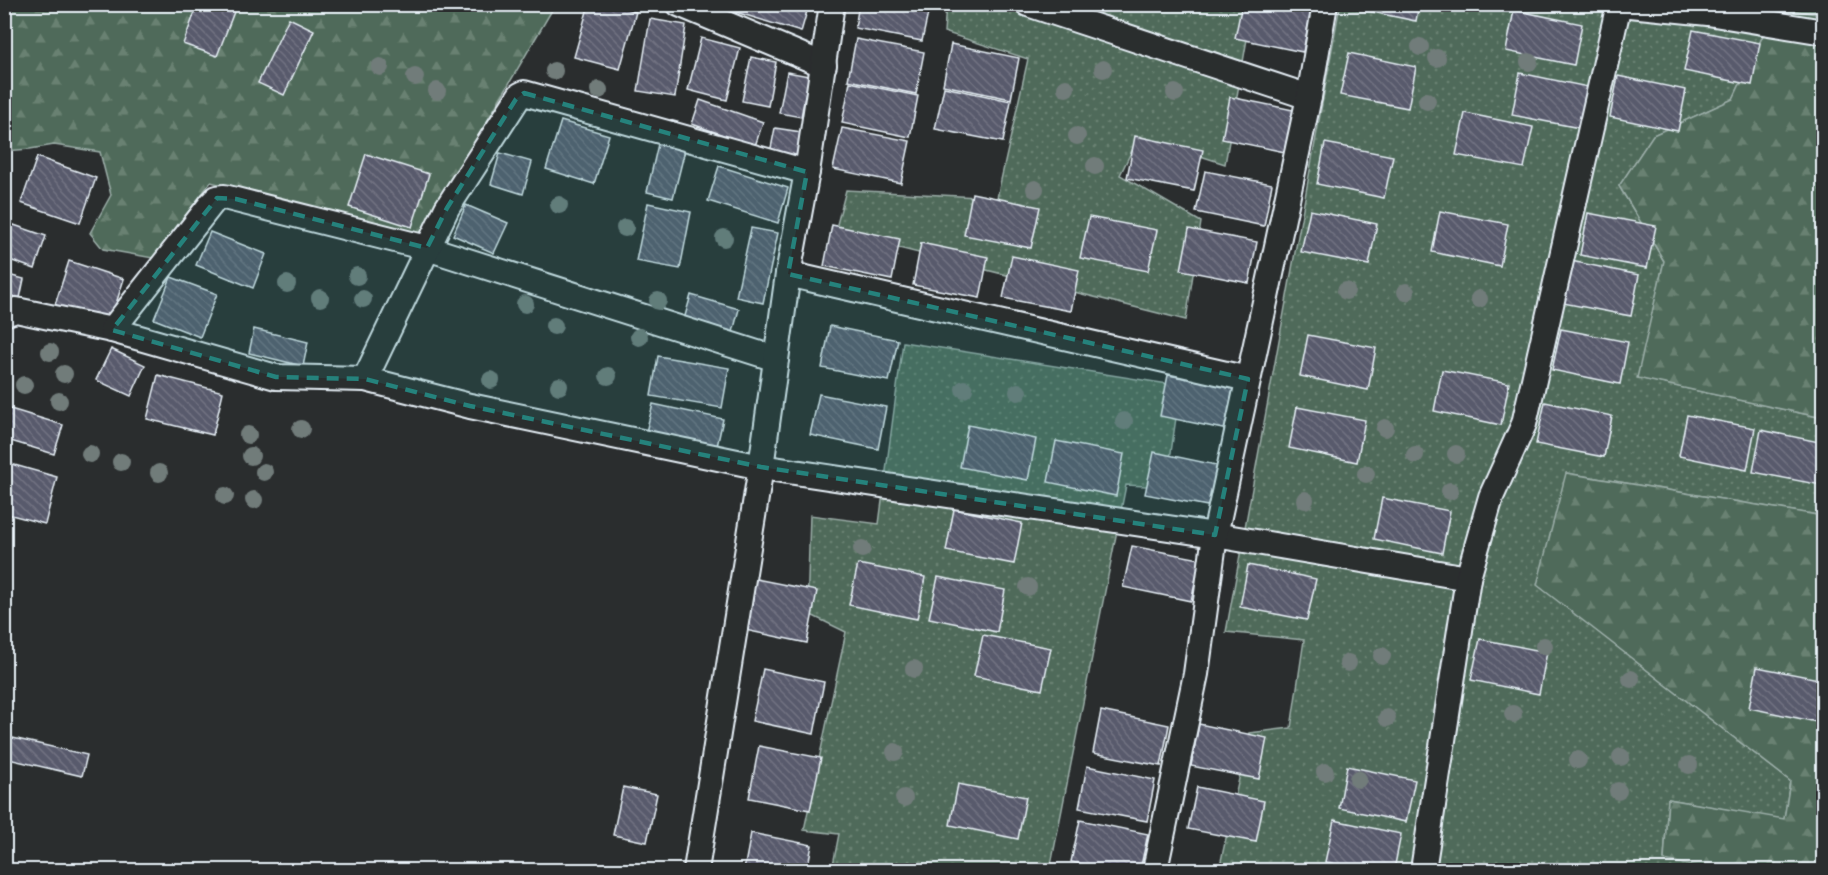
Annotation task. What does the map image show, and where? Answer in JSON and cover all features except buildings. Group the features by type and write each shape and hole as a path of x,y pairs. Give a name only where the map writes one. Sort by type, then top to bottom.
{"street":[{"path":"679,4 824,66"},
{"path":"696,870 832,4"},
{"path":"1028,4 1310,97"},
{"path":"1155,870 1196,674 1215,535 1310,97 1325,4"},
{"path":"1423,870 1468,578 1491,497 1524,424 1620,4 1708,13 1824,32"},
{"path":"365,379 452,199 516,99 524,93 807,172"},
{"path":"112,330 217,198 224,197 427,248 776,359"},
{"path":"788,274 1248,379"},
{"path":"4,314 16,310 112,330 276,377 365,379 470,406 761,467 1215,535 1468,578"}],"highlighted area":[{"path":"524,93 807,172 788,274 1248,379 1215,535 761,467 470,406 365,379 276,377 112,330 217,198 236,199 427,248 447,208 516,99"}],"green space":[{"path":"5,5 555,5 421,234 211,182 153,258 103,249 90,233 111,195 100,152 54,145 5,151"},
{"path":"946,5 1253,5 1225,164 1139,136 1120,175 1201,222 1186,320 835,232 846,190 997,198 1028,59 944,32"},
{"path":"1340,5 1823,5 1823,15 1776,8 1733,99 1653,135 1619,186 1664,261 1638,378 1823,418 1823,516 1567,473 1538,585 1790,781 1784,820 1668,799 1664,860 1714,870 1219,870 1249,733 1291,728 1304,640 1226,632"},
{"path":"1776,8 1823,15 1823,418 1637,378 1664,261 1619,186 1653,135 1733,99"},
{"path":"903,342 1168,384 1181,383 1166,487 1126,485 1050,870 832,870 839,834 804,830 846,632 807,613 810,515 879,524"},
{"path":"1566,473 1823,516 1823,870 1714,870 1664,860 1668,799 1784,819 1790,781 1537,585"}]}
